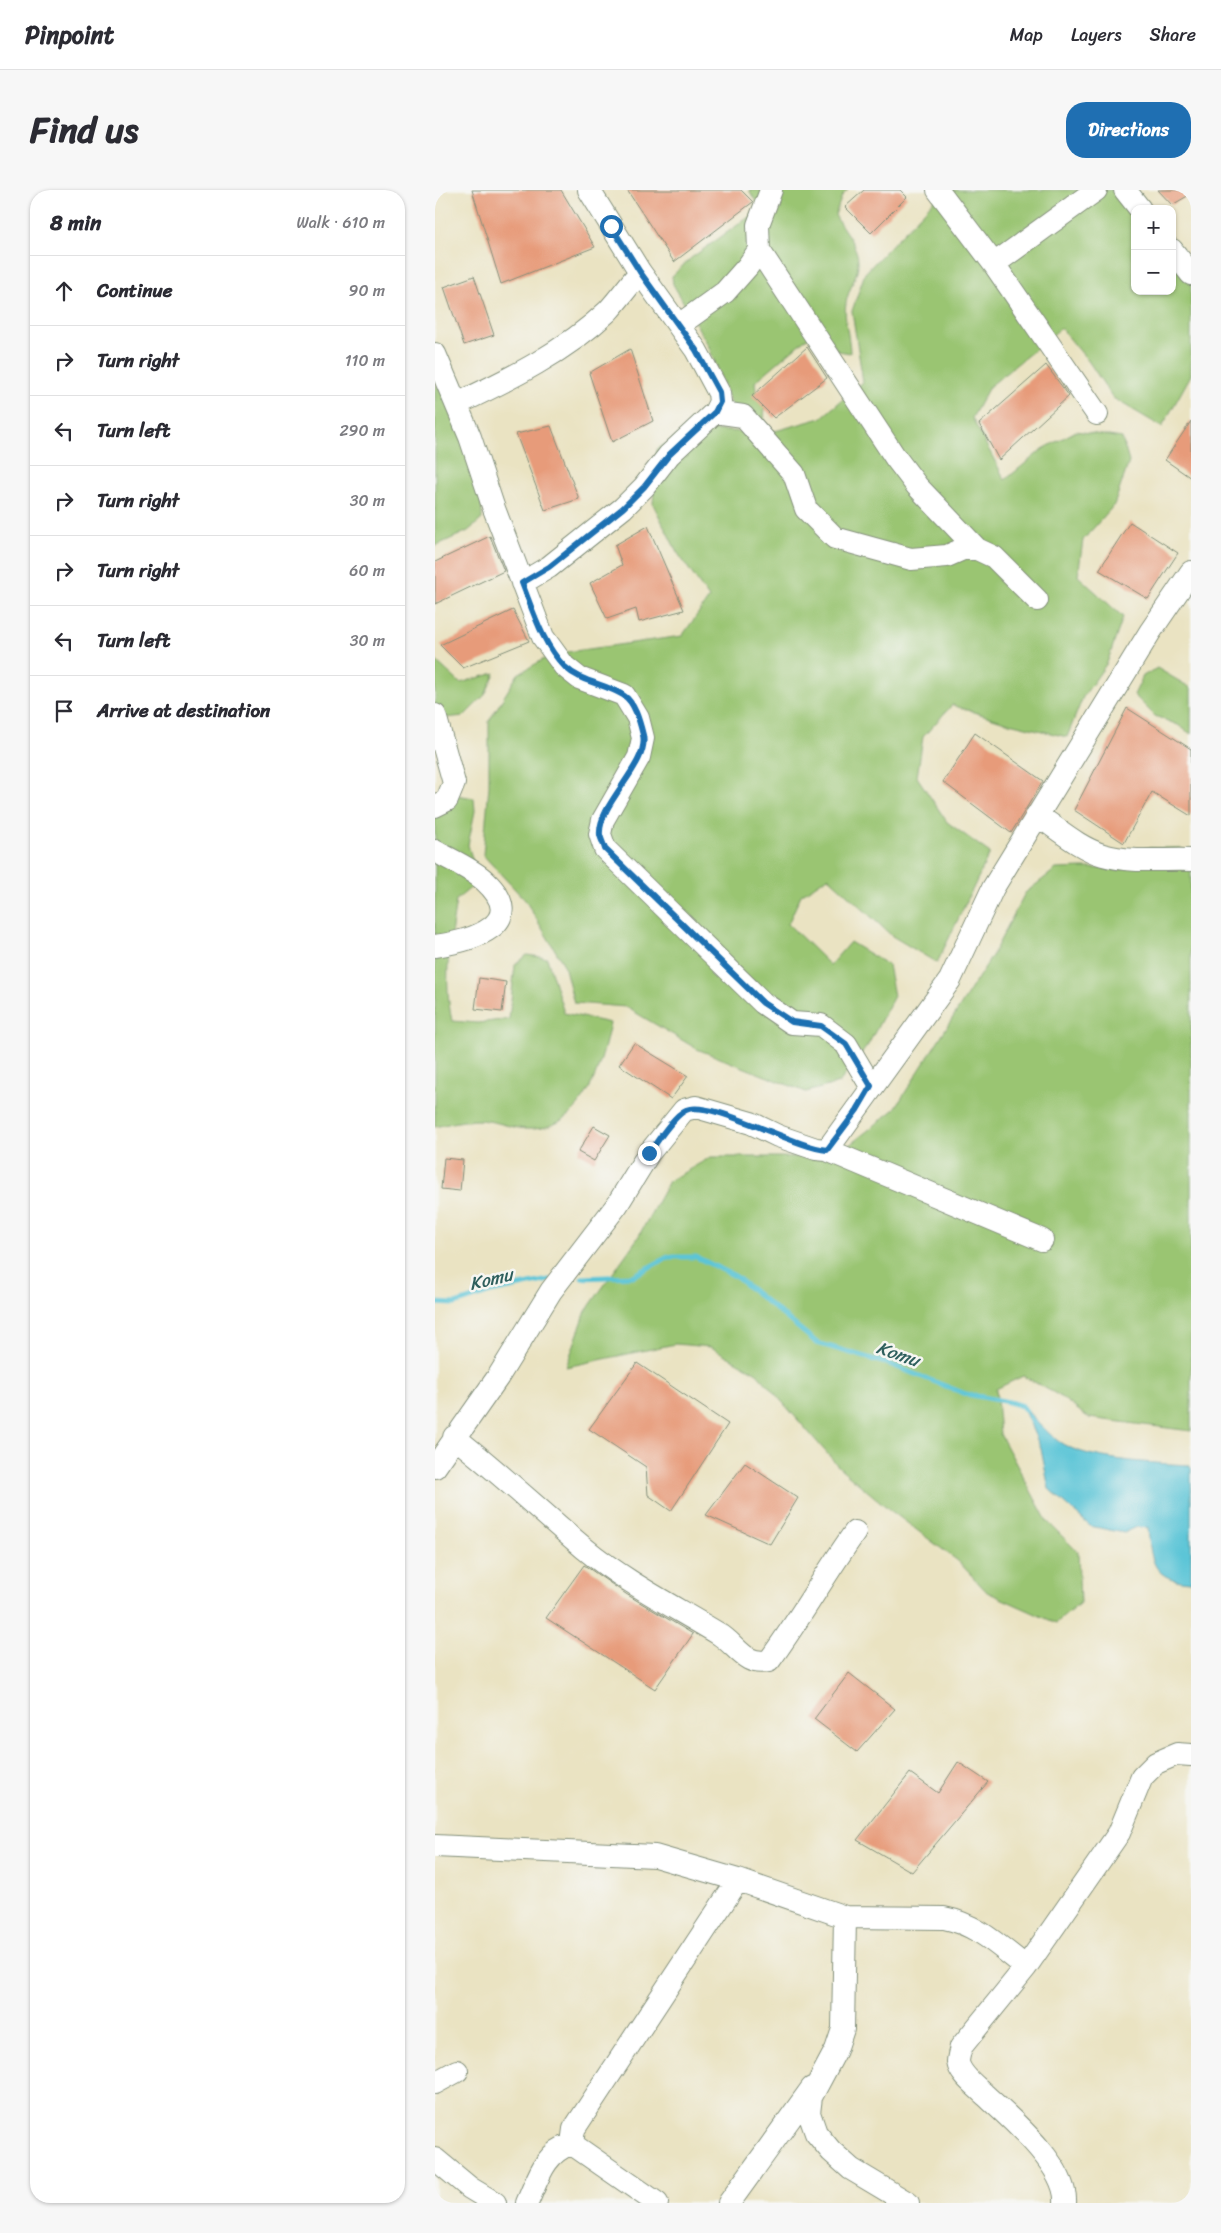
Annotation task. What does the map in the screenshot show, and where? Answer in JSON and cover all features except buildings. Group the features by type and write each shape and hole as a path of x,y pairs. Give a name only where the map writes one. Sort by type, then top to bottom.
{"street":[{"path":"522,583 549,567 617,514 644,487 669,455 715,412 720,402 719,392 679,325 640,272 589,190"},
{"path":"771,190 758,225 759,250 895,457 917,486 977,549 994,557 1037,600"},
{"path":"938,190 994,264 1097,414"},
{"path":"994,264 1096,190"},
{"path":"1125,190 1137,205"},
{"path":"679,325 725,292 759,250"},
{"path":"1176,255 1191,274"},
{"path":"457,404 515,376 579,334 608,310 640,272"},
{"path":"435,354 457,404 543,637 565,666 579,678 624,695 638,718 643,738 639,757 603,820 600,834 605,849 769,1007 792,1022 821,1026 846,1044 871,1086"},
{"path":"715,412 743,416 794,474 806,509 835,538 911,559 947,556 963,549 977,549"},
{"path":"827,1150 857,1110 871,1086 950,980 993,888 1151,632 1191,572"},
{"path":"435,715 454,783 447,800 435,806"},
{"path":"1037,815 1088,849 1103,855 1124,858 1191,860"},
{"path":"435,851 485,881 501,902 502,913 495,926 479,936 435,946"},
{"path":"435,1467 454,1437 498,1377 551,1291 617,1205 649,1153 684,1110 697,1107 751,1123 778,1136 806,1146 827,1150 1042,1240"},
{"path":"454,1437 498,1471 585,1548 642,1589 721,1636 748,1659 757,1663 769,1660 793,1629 824,1576 855,1532"},
{"path":"1065,2203 1065,2197 1054,2168 1025,2132 967,2078 958,2062 961,2046 1026,1967 1119,1833 1142,1777 1156,1763 1177,1754 1191,1755"},
{"path":"435,1846 655,1856 738,1880 845,1916 944,1918 959,1921 983,1932 1026,1967"},
{"path":"572,2144 574,2129 738,1880"},
{"path":"845,1916 843,2029 836,2050 811,2097 809,2113 817,2133 831,2151 851,2168 908,2203"},
{"path":"729,2203 828,2066"},
{"path":"435,2083 457,2071"},
{"path":"527,2203 547,2161 554,2152 572,2144"},
{"path":"572,2144 657,2203"},
{"path":"435,2159 470,2188 495,2203"}],"green space":[{"path":"749,190 848,190 842,196 835,215 853,244 858,257 856,273 845,309 850,353 838,351 822,330 804,340 755,382 756,391 765,405 764,421 753,426 733,410 708,345 673,284 672,276 691,258 749,217 759,207"},
{"path":"944,190 1127,190 1133,205 1131,205 1131,295 1176,295 1176,259 1191,276 1191,375 1162,427 1113,398 1089,362 1061,328 989,387 972,418 1005,480 1043,449 1076,431 1122,438 1129,462 1114,505 1083,540 1078,576 1123,617 1107,663 1083,697 1067,737 1005,722 952,705 923,737 917,777 947,822 990,853 937,963 892,936 828,877 801,895 788,924 830,965 850,942 888,965 894,996 868,1045 839,1083 806,1092 697,1049 626,1007 574,1003 564,965 525,900 483,855 489,786 489,721 518,674 553,654 682,636 709,598 677,552 653,504 657,449 691,429 768,433 821,418 863,382 852,311 865,273"},
{"path":"435,384 444,393 481,469 482,519 468,531 435,546"},
{"path":"435,660 460,683 495,673 485,695 464,716 435,719"},
{"path":"1157,668 1191,688 1191,734 1178,725 1155,716 1134,695 1143,676"},
{"path":"451,794 474,798 475,811 468,845 479,881 456,900 448,976 449,1006 452,1021 478,1023 509,1019 515,965 527,955 547,958 564,1013 610,1023 601,1059 586,1094 575,1109 562,1120 546,1127 526,1129 475,1120 435,1127 435,798"},
{"path":"1145,848 1180,848 1191,854 1191,1431 1089,1418 1058,1395 1023,1376 996,1389 1000,1434 1047,1521 1078,1552 1080,1603 1056,1623 987,1592 958,1561 890,1510 839,1467 757,1373 711,1347 675,1344 566,1367 586,1311 637,1239 669,1181 711,1157 834,1157 894,1110 992,956 1025,893 1056,869 1123,869"}],"water":[{"path":"1022,1406 1053,1437 1070,1448 1121,1460 1189,1465 1191,1469 1191,1582 1168,1577 1156,1567 1148,1528 1137,1527 1124,1533 1090,1526 1049,1489 1041,1449"}],"waterway":[{"name":"Komu","path":"582,1278 633,1276 668,1257 696,1257 735,1276 817,1343 889,1364 966,1394 1022,1406 1026,1411"},
{"name":"Komu","path":"435,1303 455,1304 491,1292 549,1280"}],"route":[{"path":"611,226 640,272 696,350 719,392 720,402 715,412 669,455 644,487 623,508 549,567 522,583 543,637 565,666 579,678 624,695 638,718 643,738 639,757 613,799 603,820 600,834 605,849 774,1012 792,1022 821,1026 846,1044 871,1086 857,1110 827,1150 816,1149 778,1136 751,1123 697,1107 684,1110 649,1153"}]}
